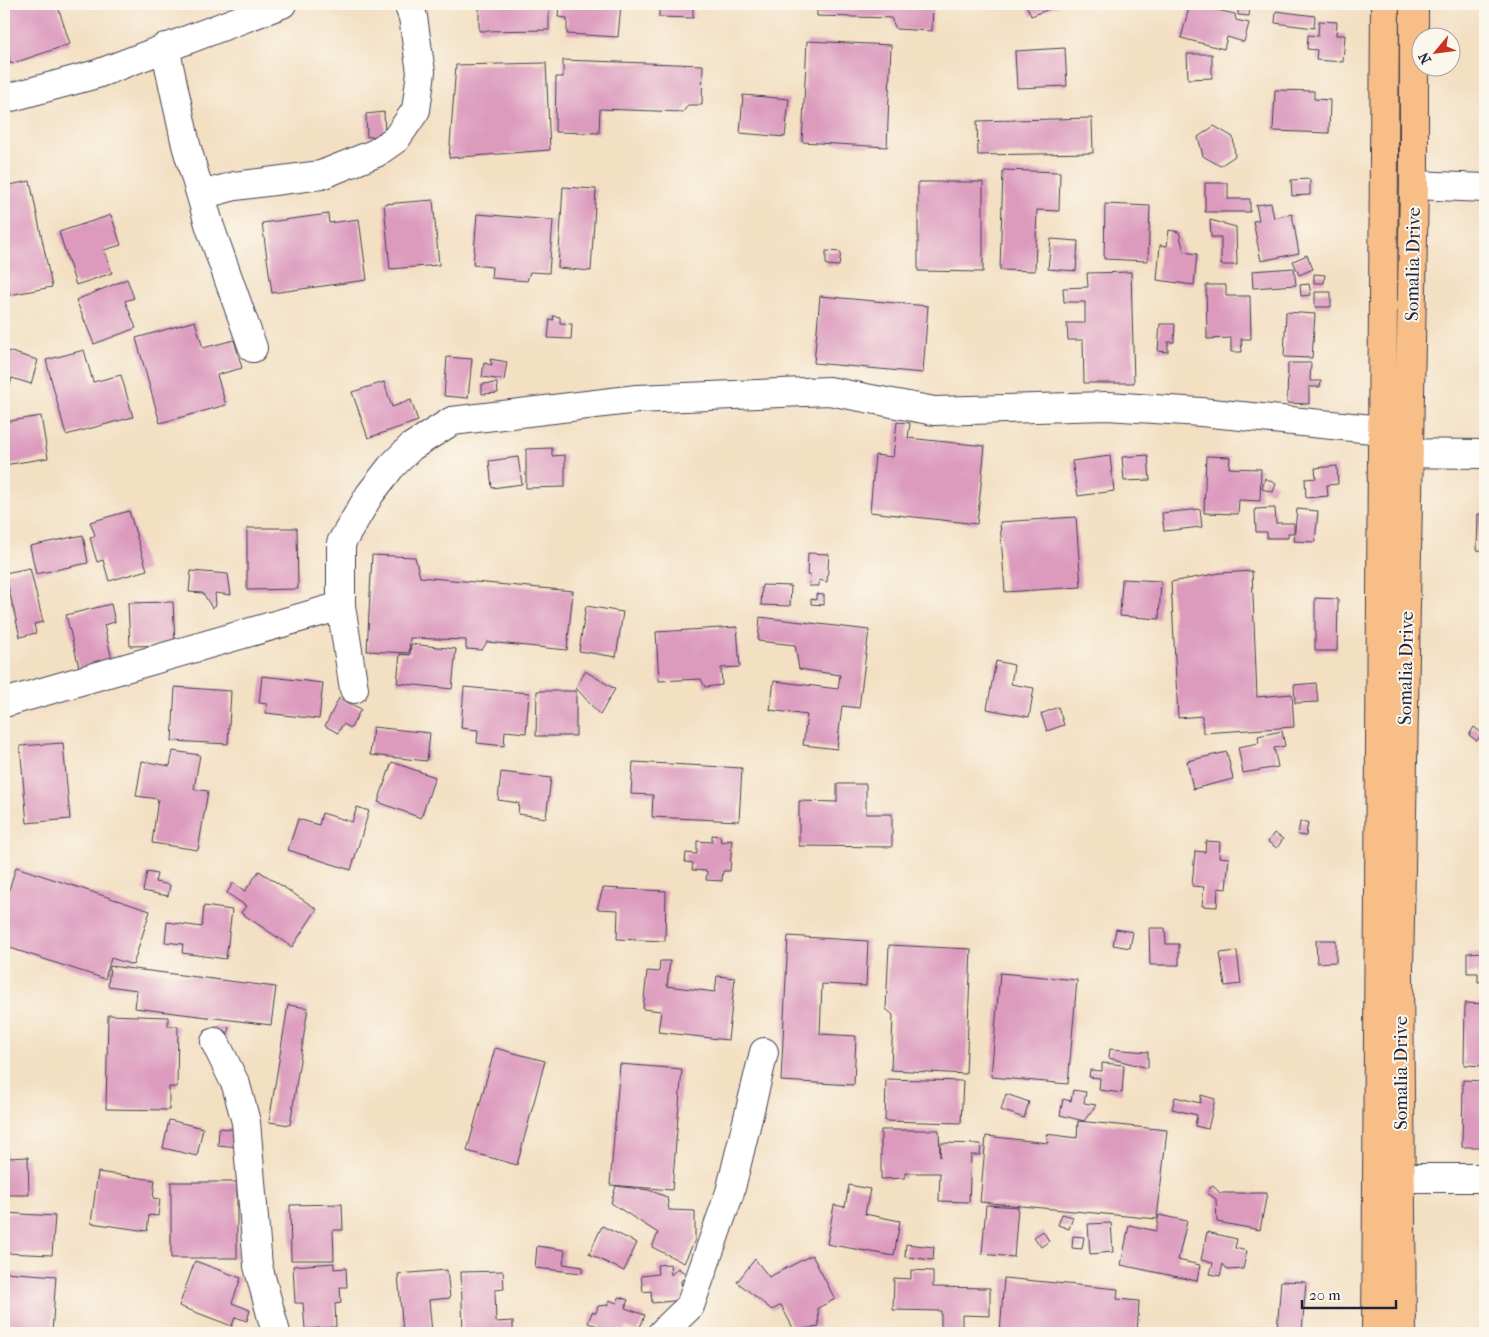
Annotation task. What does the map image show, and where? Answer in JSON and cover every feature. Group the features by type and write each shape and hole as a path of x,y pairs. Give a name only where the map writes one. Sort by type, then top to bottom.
{"main road":[{"name":"Somalia Drive","path":"1376,1333 1385,4"},
{"name":"Somalia Drive","path":"1402,1333 1399,971 1410,454 1414,185 1414,4"}],"street":[{"path":"4,99 97,74 282,4"},
{"path":"201,195 243,185 321,175 376,153 396,139 416,110 421,72 413,17 408,4"},
{"path":"166,47 186,145 253,348"},
{"path":"1414,185 1485,188"},
{"path":"354,689 341,606 341,543 370,494 391,467 411,447 452,421 637,399 829,391 934,411 1107,406 1201,412 1382,441 1410,454 1485,454"},
{"path":"4,703 341,606"},
{"path":"215,1042 236,1085 246,1122 258,1266 276,1333"},
{"path":"662,1333 690,1306 730,1192 764,1052"},
{"path":"1401,1178 1485,1178"}],"building":[{"path":"4,4 57,4 70,44 11,64 4,43"},
{"path":"479,4 549,4 549,30 479,31"},
{"path":"559,4 621,4 618,37 567,34 567,18 558,17"},
{"path":"659,4 693,4 693,18 659,17"},
{"path":"817,4 933,4 932,31 896,29 891,18 817,16"},
{"path":"1026,4 1062,4 1031,16"},
{"path":"1190,4 1235,14 1236,20 1249,23 1244,42 1227,37 1224,49 1181,38"},
{"path":"1238,5 1250,5 1249,16 1238,15"},
{"path":"1276,11 1315,16 1314,28 1275,23"},
{"path":"1319,21 1337,22 1336,35 1345,35 1343,62 1316,60 1317,50 1307,49 1308,35 1318,36"},
{"path":"807,41 891,45 887,147 802,142"},
{"path":"1065,48 1067,86 1017,88 1015,51"},
{"path":"1187,54 1212,54 1212,78 1188,79"},
{"path":"563,60 703,65 702,105 688,105 683,112 600,109 599,133 555,132 556,77 563,77"},
{"path":"546,63 550,150 449,158 456,65"},
{"path":"1275,90 1314,91 1314,99 1330,100 1329,133 1273,131"},
{"path":"743,95 789,99 785,137 740,133"},
{"path":"384,112 385,136 367,137 366,114"},
{"path":"1092,118 1093,153 978,155 977,121"},
{"path":"1214,126 1233,137 1235,156 1220,166 1203,156 1198,137"},
{"path":"1003,170 1060,172 1059,211 1037,210 1035,271 1000,270"},
{"path":"1310,179 1310,195 1292,196 1291,180"},
{"path":"30,181 52,287 4,296 4,186"},
{"path":"918,182 983,182 983,272 918,271"},
{"path":"1205,183 1228,183 1228,199 1250,199 1250,212 1205,212"},
{"path":"563,187 596,189 591,271 558,268"},
{"path":"433,200 439,265 390,269 384,204"},
{"path":"1271,203 1274,218 1292,214 1299,253 1261,261 1253,221 1259,220 1256,205"},
{"path":"1105,204 1150,206 1148,261 1104,259"},
{"path":"328,214 329,223 359,219 367,280 272,293 262,223"},
{"path":"477,214 553,220 549,273 530,272 527,281 491,278 492,267 473,265"},
{"path":"111,215 121,245 104,250 112,273 76,285 59,232"},
{"path":"1210,220 1236,227 1237,265 1221,265 1221,237 1211,237"},
{"path":"1169,230 1179,232 1184,252 1197,254 1194,285 1157,280 1160,245 1167,246"},
{"path":"1051,239 1078,241 1076,271 1048,269"},
{"path":"826,251 841,252 839,266 826,265"},
{"path":"1307,255 1313,269 1299,275 1293,261"},
{"path":"1294,268 1296,285 1253,288 1252,271"},
{"path":"1131,272 1134,383 1084,383 1083,340 1068,340 1067,323 1085,323 1085,302 1064,302 1063,288 1088,287 1087,273"},
{"path":"1314,274 1325,275 1324,283 1314,283"},
{"path":"127,279 134,298 125,301 136,328 94,344 76,300"},
{"path":"1309,284 1311,295 1301,296 1300,285"},
{"path":"1206,285 1226,285 1226,296 1250,296 1251,339 1241,339 1242,352 1231,352 1231,338 1207,339"},
{"path":"1315,292 1331,292 1331,307 1315,307"},
{"path":"820,296 928,306 923,373 814,363"},
{"path":"1286,312 1315,314 1312,358 1284,357"},
{"path":"553,316 560,317 560,323 572,324 571,339 548,338 550,319 554,320"},
{"path":"195,321 203,348 234,340 242,368 217,375 226,405 160,423 136,338"},
{"path":"1160,324 1175,324 1174,342 1168,342 1168,352 1158,351"},
{"path":"4,350 38,360 31,384 12,378 9,388 4,387"},
{"path":"84,350 93,382 121,375 133,417 66,435 46,360"},
{"path":"447,357 472,359 468,398 444,396"},
{"path":"490,359 507,362 504,380 482,377 484,363 492,365"},
{"path":"1288,363 1311,363 1310,381 1321,381 1320,387 1309,387 1309,404 1287,403"},
{"path":"384,382 392,407 411,400 418,421 368,438 352,392"},
{"path":"497,383 498,393 482,394 482,384"},
{"path":"41,416 48,458 4,465 4,422"},
{"path":"897,422 910,423 908,438 985,446 977,524 870,512 875,455 893,457"},
{"path":"552,448 552,456 565,455 565,487 526,488 526,449"},
{"path":"1148,455 1150,480 1124,481 1122,457"},
{"path":"1110,456 1114,491 1078,496 1072,461"},
{"path":"1206,456 1230,457 1229,468 1261,469 1260,501 1239,500 1238,514 1204,513"},
{"path":"518,457 522,484 492,488 489,461"},
{"path":"1337,466 1338,484 1327,485 1328,496 1306,498 1305,479 1316,478 1315,468"},
{"path":"1265,478 1276,484 1273,492 1262,489"},
{"path":"1275,508 1276,523 1294,523 1294,533 1288,533 1288,538 1267,538 1267,532 1256,532 1255,509"},
{"path":"1200,509 1202,527 1164,531 1162,513"},
{"path":"1297,509 1318,511 1315,542 1294,541"},
{"path":"129,511 147,570 109,581 103,560 97,562 90,538 95,535 90,522"},
{"path":"1478,514 1485,514 1485,551 1477,550"},
{"path":"1076,517 1081,587 1005,592 1000,522"},
{"path":"247,528 297,528 298,589 247,590"},
{"path":"83,535 88,563 36,574 30,546"},
{"path":"808,553 829,554 827,582 819,580 819,586 809,586 810,575 807,575"},
{"path":"372,555 415,557 420,577 573,591 567,650 487,642 482,650 466,649 466,640 410,638 409,653 367,651"},
{"path":"30,568 43,622 34,624 36,633 20,637 5,573"},
{"path":"191,571 228,574 231,595 215,593 216,605 212,608 203,593 189,592"},
{"path":"1252,571 1257,697 1292,694 1294,727 1203,733 1202,716 1178,718 1171,582 1220,573"},
{"path":"1122,579 1161,581 1159,619 1120,616"},
{"path":"762,585 791,586 790,606 761,605"},
{"path":"816,594 824,595 824,605 811,604 811,599 816,600"},
{"path":"1315,598 1338,599 1337,651 1315,651"},
{"path":"173,602 175,645 130,646 128,603"},
{"path":"111,604 115,622 104,625 114,668 98,671 79,667 66,615"},
{"path":"586,606 623,612 616,657 579,651"},
{"path":"760,617 869,630 859,708 842,706 837,749 803,745 807,715 770,710 774,681 838,689 840,675 799,669 795,645 758,641"},
{"path":"737,627 740,667 721,668 722,685 705,687 701,679 659,681 656,632"},
{"path":"411,644 456,649 452,689 397,683 400,654 410,655"},
{"path":"996,661 1014,665 1011,684 1034,688 1029,717 987,709"},
{"path":"585,671 615,689 600,715 576,688"},
{"path":"262,676 323,683 319,719 266,713 267,704 259,703"},
{"path":"1316,683 1318,702 1295,703 1294,685"},
{"path":"175,687 231,691 228,744 172,741"},
{"path":"464,687 529,693 526,733 505,731 504,746 477,743 478,730 461,728"},
{"path":"537,691 576,691 576,736 536,736"},
{"path":"339,698 361,709 351,728 343,724 338,733 325,726"},
{"path":"1058,707 1064,725 1047,731 1041,714"},
{"path":"373,727 430,733 427,761 370,755"},
{"path":"1474,727 1482,733 1477,741 1469,735"},
{"path":"1282,731 1285,746 1274,748 1278,767 1243,773 1238,747 1259,743 1258,736"},
{"path":"63,743 70,819 27,823 20,746"},
{"path":"173,751 200,755 194,789 208,791 198,850 152,843 158,799 136,796 142,761 170,766"},
{"path":"1227,752 1233,779 1193,789 1187,761"},
{"path":"392,762 435,777 421,818 378,802"},
{"path":"633,762 742,768 739,821 652,817 653,795 631,794"},
{"path":"501,772 551,778 546,818 518,814 519,803 498,800"},
{"path":"837,784 866,784 866,814 892,814 892,847 799,846 799,801 837,802"},
{"path":"357,807 369,811 351,870 288,850 298,819 319,825 322,813 352,822"},
{"path":"1300,822 1308,822 1306,836 1298,835"},
{"path":"1274,833 1283,839 1277,848 1268,842"},
{"path":"712,835 720,836 721,842 732,840 730,871 723,871 722,881 706,880 707,871 692,870 693,863 685,862 686,853 697,854 697,841 712,842"},
{"path":"1206,841 1220,842 1219,857 1229,858 1226,889 1218,888 1217,907 1202,906 1204,887 1192,886 1195,851 1205,852"},
{"path":"16,867 150,911 133,965 111,958 105,979 4,946 4,889 9,890"},
{"path":"259,871 317,909 292,947 241,913 246,906 227,893 233,883 245,891"},
{"path":"147,872 157,874 155,882 170,885 168,896 143,891"},
{"path":"603,888 666,891 665,941 617,939 618,910 597,909"},
{"path":"204,906 232,910 226,959 182,953 183,944 165,942 167,922 202,927"},
{"path":"1149,928 1165,928 1166,944 1179,944 1179,965 1150,965"},
{"path":"1116,929 1133,932 1130,948 1113,945"},
{"path":"788,936 868,941 866,986 822,984 820,1034 856,1036 854,1085 781,1081"},
{"path":"1316,940 1336,940 1336,962 1317,963"},
{"path":"889,945 971,949 966,1074 891,1070 893,1015 886,1009"},
{"path":"1237,951 1241,984 1225,986 1220,953"},
{"path":"1485,952 1485,981 1478,982 1478,973 1467,973 1467,953"},
{"path":"660,961 670,961 667,986 715,992 717,976 735,978 728,1040 658,1032 661,1011 643,1009 647,971 659,972"},
{"path":"110,966 276,987 271,1025 135,1008 137,990 108,986"},
{"path":"1000,973 1077,980 1068,1084 991,1077"},
{"path":"1465,1003 1485,1004 1485,1066 1464,1065"},
{"path":"288,1005 308,1008 290,1125 269,1122"},
{"path":"108,1015 168,1017 168,1026 178,1026 177,1087 169,1087 169,1110 106,1109"},
{"path":"215,1026 229,1027 227,1039 213,1037"},
{"path":"495,1048 545,1061 517,1165 467,1151"},
{"path":"1110,1049 1148,1052 1148,1068 1109,1058"},
{"path":"1102,1063 1124,1065 1122,1093 1099,1090 1100,1078 1089,1077 1090,1070 1102,1071"},
{"path":"620,1064 682,1069 672,1190 610,1185"},
{"path":"886,1079 963,1081 961,1123 885,1121"},
{"path":"1463,1080 1485,1081 1485,1147 1462,1147"},
{"path":"1073,1090 1086,1092 1084,1103 1096,1105 1084,1121 1060,1115 1063,1099 1071,1101"},
{"path":"1006,1094 1029,1102 1024,1118 1001,1110"},
{"path":"1201,1095 1215,1099 1208,1129 1195,1126 1197,1115 1172,1109 1175,1097 1200,1103"},
{"path":"4,1118 7,1158 28,1157 29,1195 4,1195"},
{"path":"169,1120 203,1128 197,1156 163,1148"},
{"path":"1078,1121 1167,1130 1157,1219 980,1202 986,1136 1048,1143 1046,1134 1077,1138"},
{"path":"219,1128 240,1130 239,1147 218,1145"},
{"path":"881,1130 939,1130 940,1157 941,1143 981,1144 980,1155 971,1155 969,1202 939,1201 940,1173 905,1173 905,1178 881,1179"},
{"path":"98,1172 155,1180 153,1198 160,1199 158,1216 149,1215 147,1231 91,1223"},
{"path":"171,1182 237,1182 237,1258 171,1258"},
{"path":"849,1185 870,1189 865,1214 900,1221 894,1256 827,1244 834,1205 845,1207"},
{"path":"1212,1185 1220,1193 1267,1193 1260,1230 1217,1222 1216,1199 1207,1193"},
{"path":"616,1186 649,1190 667,1197 669,1210 695,1211 695,1240 684,1263 652,1247 658,1233 611,1203"},
{"path":"342,1204 343,1230 333,1230 334,1260 291,1260 290,1205"},
{"path":"986,1205 1018,1207 1014,1257 982,1254"},
{"path":"4,1213 55,1216 52,1255 4,1253"},
{"path":"1062,1214 1073,1217 1069,1229 1058,1225"},
{"path":"1159,1215 1187,1221 1178,1260 1200,1265 1197,1281 1121,1265 1129,1225 1156,1231"},
{"path":"1111,1223 1113,1252 1090,1254 1088,1224"},
{"path":"602,1226 637,1243 624,1271 589,1254"},
{"path":"1043,1231 1049,1241 1041,1247 1034,1237"},
{"path":"1207,1232 1237,1239 1235,1248 1247,1251 1243,1269 1228,1270 1223,1264 1220,1276 1210,1274 1213,1263 1201,1260"},
{"path":"1073,1236 1084,1237 1082,1249 1072,1248"},
{"path":"906,1244 934,1247 933,1260 905,1257"},
{"path":"537,1246 565,1250 563,1264 583,1267 582,1273 535,1268"},
{"path":"812,1255 835,1299 818,1308 819,1327 794,1330 781,1305 772,1310 737,1282 755,1259 769,1277"},
{"path":"195,1261 241,1278 232,1303 250,1310 247,1321 235,1317 232,1326 179,1306"},
{"path":"334,1263 334,1269 346,1268 347,1287 340,1287 341,1303 335,1304 336,1327 305,1329 303,1303 295,1303 293,1266"},
{"path":"670,1264 671,1275 678,1268 687,1275 681,1281 683,1300 652,1303 651,1291 643,1292 641,1276 658,1274 657,1265"},
{"path":"447,1270 450,1298 429,1300 432,1333 403,1333 398,1274"},
{"path":"911,1270 933,1271 933,1287 990,1288 990,1316 962,1315 962,1333 941,1333 941,1311 893,1310 894,1278 911,1279"},
{"path":"503,1271 504,1289 495,1290 496,1322 513,1321 513,1333 463,1333 461,1272"},
{"path":"4,1272 56,1276 52,1333 4,1333"},
{"path":"1004,1278 1118,1289 1117,1299 1139,1301 1137,1333 1000,1333"},
{"path":"1281,1281 1306,1282 1302,1332 1277,1330"},
{"path":"619,1297 628,1300 625,1308 645,1315 638,1332 626,1327 624,1333 598,1333 601,1327 588,1323 592,1312 596,1313 598,1306 608,1305 609,1300 617,1303"}]}
